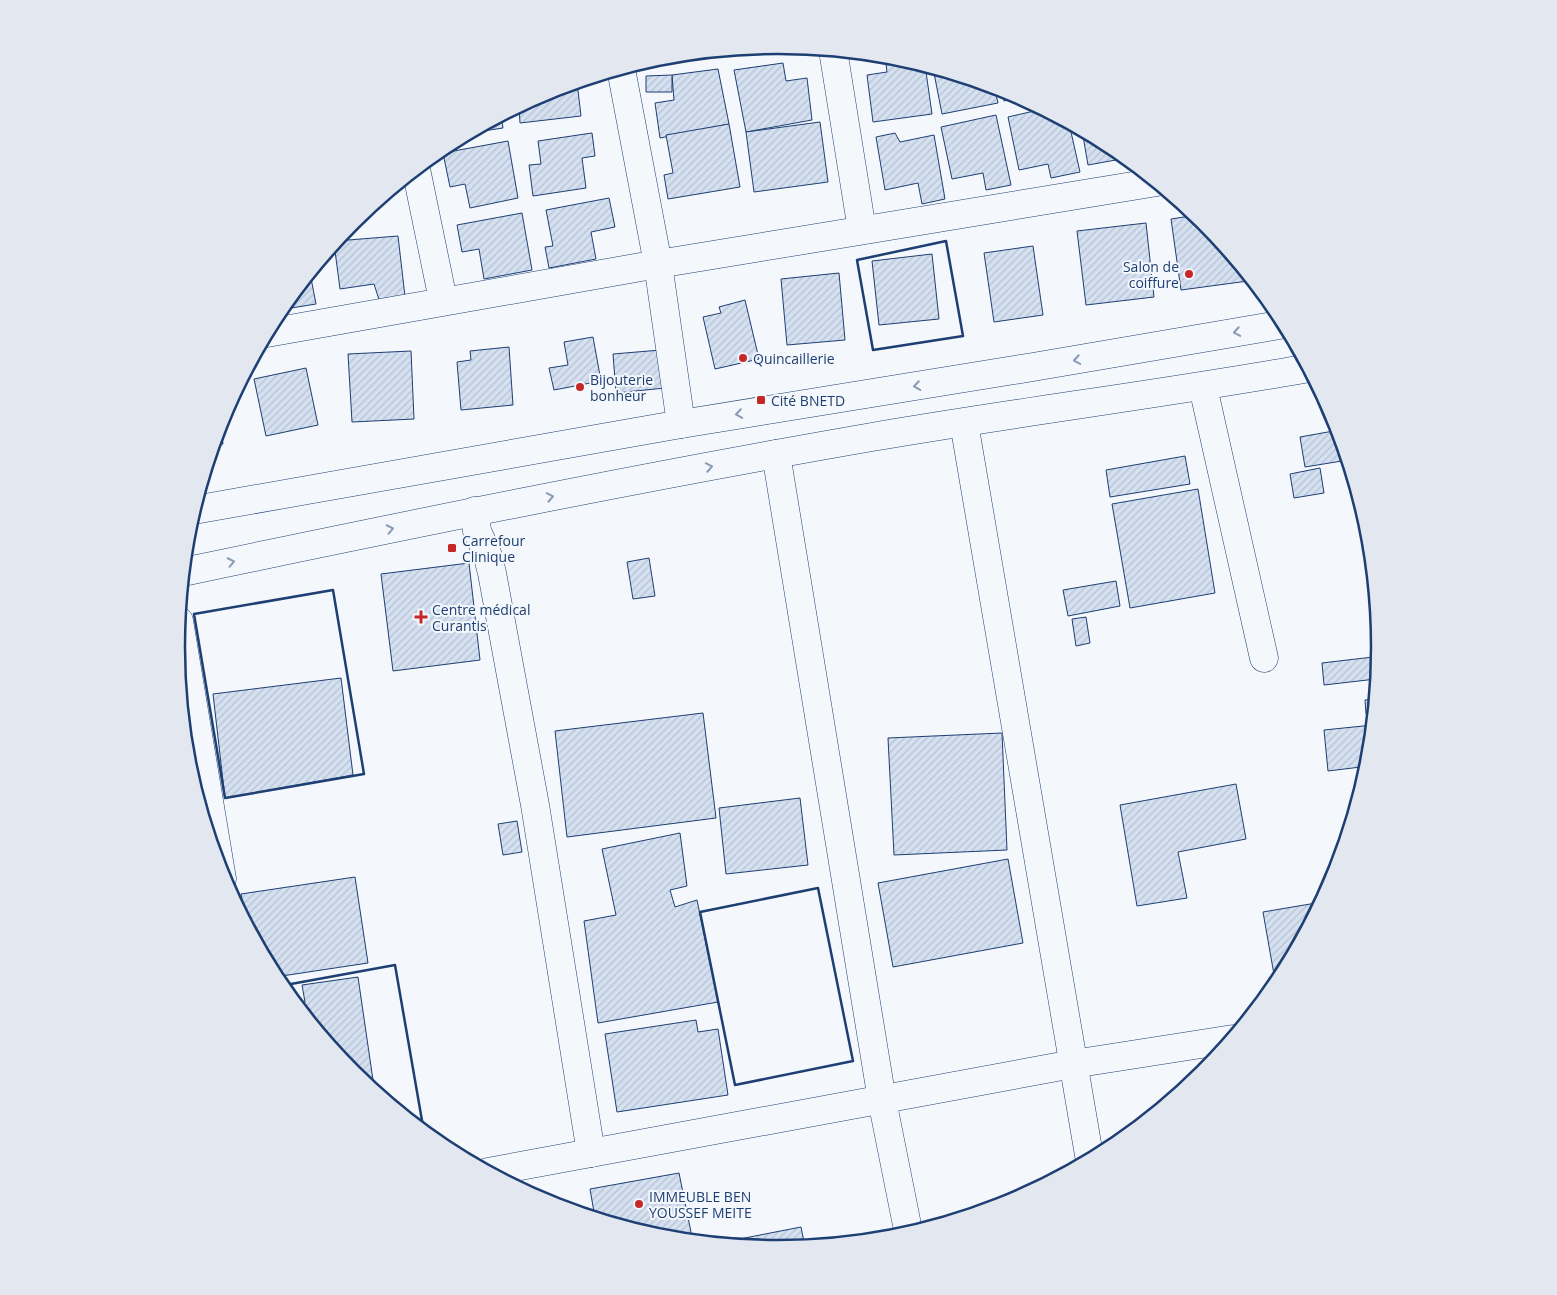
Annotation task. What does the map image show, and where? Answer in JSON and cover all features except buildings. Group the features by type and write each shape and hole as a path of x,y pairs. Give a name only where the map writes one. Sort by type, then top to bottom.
{"street":[{"path":"834,57 862,230"},
{"path":"622,75 658,264 681,424"},
{"path":"417,176 443,300"},
{"path":"277,330 443,300 1149,183"},
{"path":"202,509 681,424 1023,369 1277,325"},
{"path":"190,571 475,511 776,454 1042,409 1203,387 1303,369"},
{"path":"1203,387 1264,658"},
{"path":"964,422 1089,1153"},
{"path":"776,454 882,1100 908,1227"},
{"path":"475,511 477,531 487,553 492,573 531,786 591,1153"},
{"path":"185,665 214,831"},
{"path":"498,1170 1073,1064 1224,1040"}],"wall":[{"path":"946,241 963,336 873,350 857,260 946,241"},
{"path":"333,590 364,774 225,798 194,614 333,590"},
{"path":"818,888 853,1061 735,1085 700,912 818,888"},
{"path":"290,984 395,965 422,1123"}],"place":[{"name":"Salon de coiffure","path":"1189,274"},
{"name":"Quincaillerie","path":"743,358"},
{"name":"Bijouterie bonheur","path":"580,387"},
{"name":"Cité BNETD","path":"761,400"},
{"name":"Carrefour Clinique","path":"452,548"},
{"name":"Centre médical Curantis","path":"421,617"},
{"name":"IMMEUBLE BEN YOUSSEF MEITE","path":"639,1204"}]}
